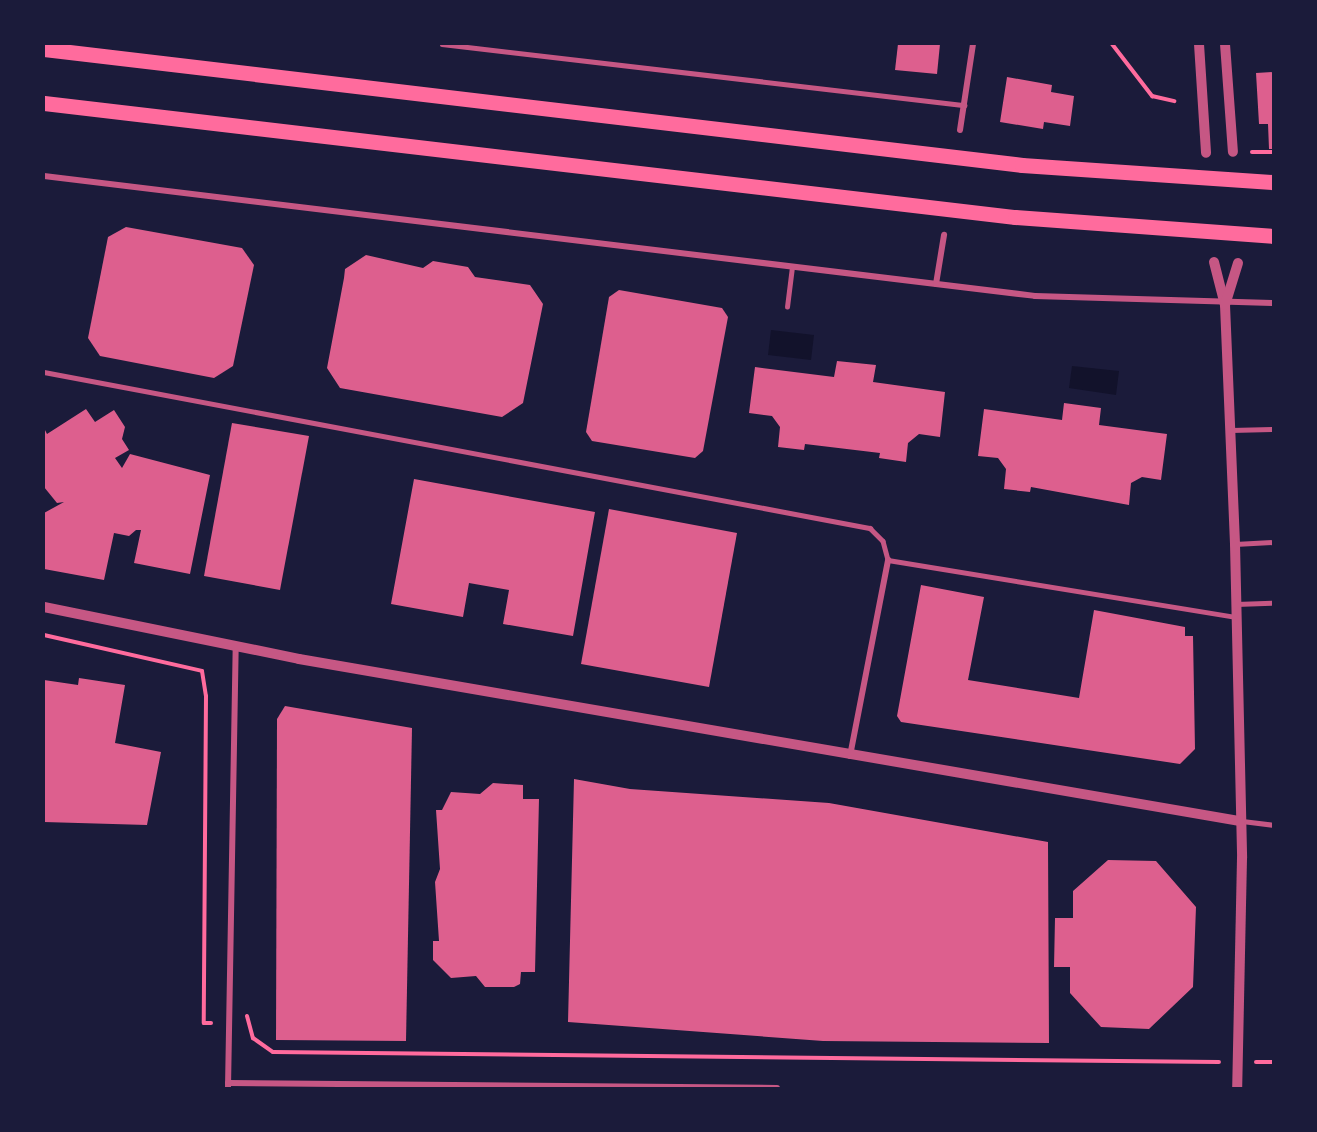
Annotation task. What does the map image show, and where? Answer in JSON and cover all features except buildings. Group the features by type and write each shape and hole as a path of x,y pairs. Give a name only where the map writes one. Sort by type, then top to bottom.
{"main road":[{"path":"44,49 1022,165 1274,182"},
{"path":"44,104 900,203 1274,236"}],"street":[{"path":"960,130 974,44"},
{"path":"1199,44 1206,153"},
{"path":"1225,44 1233,152"},
{"path":"44,176 1035,296 1225,305 1274,303"},
{"path":"936,284 944,235"},
{"path":"1214,262 1225,305 1236,604 1240,821 1237,1089"},
{"path":"1225,305 1238,263"},
{"path":"850,756 888,560"},
{"path":"44,608 850,756 1274,825"},
{"path":"236,644 228,1086 777,1089"}],"lane":[{"path":"442,44 964,105"},
{"path":"787,307 792,267"},
{"path":"44,372 870,528 883,541 888,560 1236,617"},
{"path":"1230,430 1274,429"},
{"path":"1234,544 1274,542"},
{"path":"1236,604 1274,603"}],"path":[{"path":"1112,44 1152,96 1174,100"},
{"path":"44,635 185,663 202,671 206,696 204,1023"},
{"path":"251,1015 253,1038 273,1052 1274,1062"}],"shaded area":[{"path":"771,330 814,335 811,360 768,355"},
{"path":"1072,366 1119,371 1116,395 1069,388"}]}
